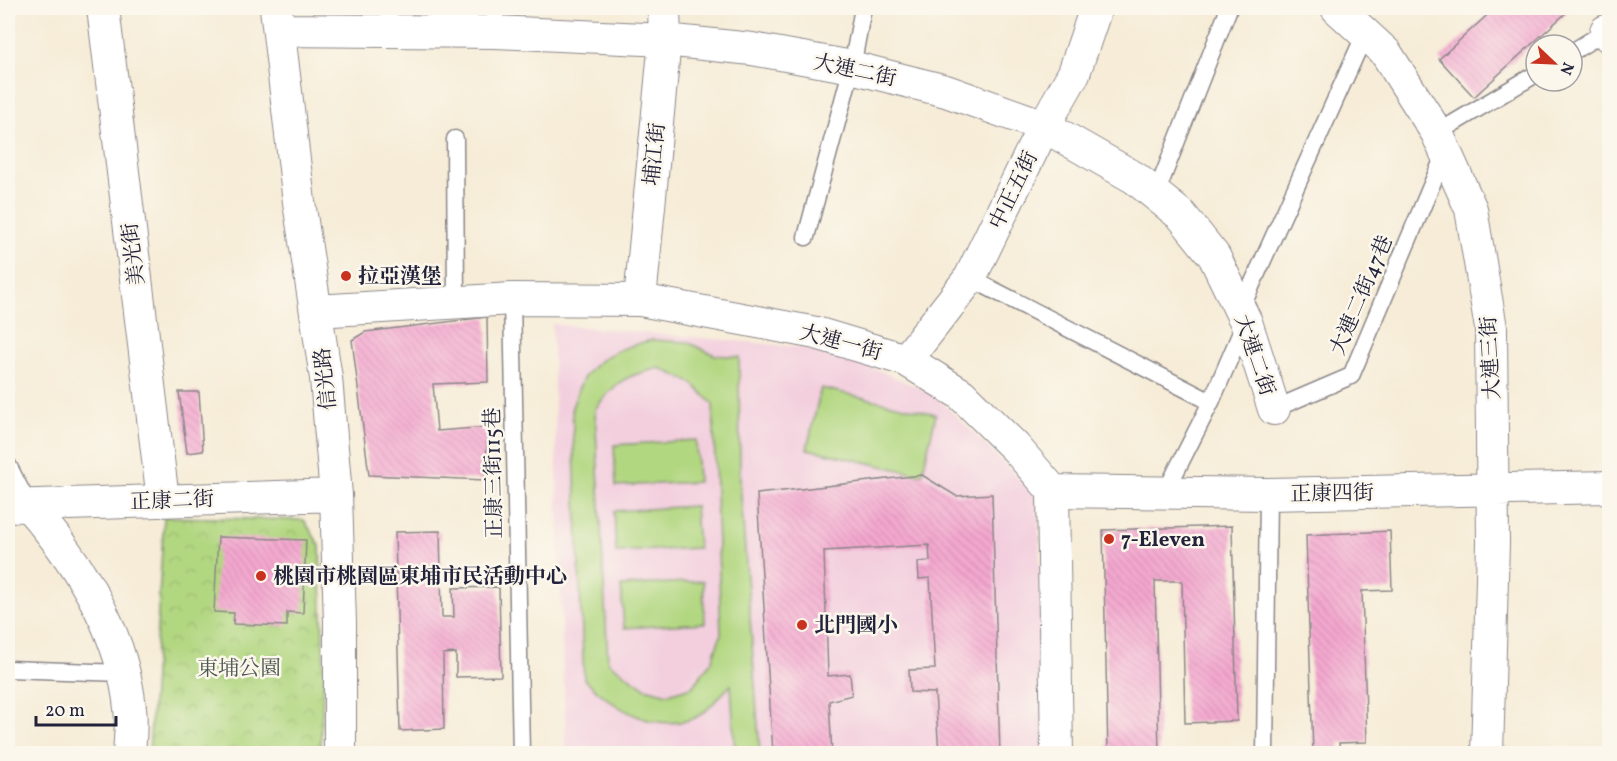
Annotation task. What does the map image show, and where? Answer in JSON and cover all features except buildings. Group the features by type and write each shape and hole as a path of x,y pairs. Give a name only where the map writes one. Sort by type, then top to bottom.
{"street":[{"name":"美光街","path":"103,8 163,500"},
{"name":"埔江街","path":"640,300 665,40 664,8"},
{"name":"中正五街","path":"906,360 970,278 1044,126 1074,73 1096,8"},
{"name":"大連三街","path":"1337,8 1386,53 1441,143 1472,209 1491,328 1493,491 1487,753"},
{"name":"大連二街","path":"278,19 495,20 752,50 852,67 946,91 1044,126 1135,178 1182,216 1214,256 1243,316 1274,409"},
{"name":"信光路","path":"278,19 299,202 326,378 336,495 340,623 340,753"},
{"name":"大連一街","path":"316,311 512,299 640,300 816,333 906,360 961,394 1015,447 1053,490"},
{"name":"正康四街","path":"1053,490 1268,494 1610,487"},
{"path":"1053,490 1057,753"},
{"name":"正康二街","path":"18,506 336,495"},
{"path":"18,506 52,532 107,619 123,673 130,708 129,753"}],"lane":[{"path":"806,237 852,67 863,8"},
{"path":"1156,194 1229,8"},
{"path":"1165,493 1211,402 1243,316 1365,34"},
{"path":"1584,46 1608,34"},
{"path":"1441,143 1524,83"},
{"path":"455,139 456,303"},
{"name":"大連二街47巷","path":"1274,409 1351,376 1441,143"},
{"path":"970,278 1211,402"},
{"name":"正康三街115巷","path":"512,299 521,753"},
{"path":"8,465 18,506"},
{"path":"1265,753 1268,494"},
{"path":"8,669 123,673"}],"shaded area":[{"name":"北門國小","path":"552,324 831,350 934,394 1038,497 1045,753 566,753"}],"green space":[{"path":"652,340 687,342 715,355 739,357 740,482 760,753 735,753 731,685 698,716 676,722 661,722 647,720 619,707 584,679 572,407 581,383 591,368 615,352","holes":["660,368 692,383 713,404 721,634 712,661 692,687 668,694 645,688 608,662 595,409 616,386 638,373"]},
{"path":"821,388 936,414 922,475 807,449"},
{"path":"696,440 698,482 616,486 614,445"},
{"path":"695,506 698,548 616,552 614,511"},
{"name":"東埔公園","path":"164,517 304,520 320,546 324,674 320,753 149,754"},
{"path":"703,581 705,623 624,628 621,586"}],"place":[{"name":"拉亞漢堡","path":"346,276"},
{"name":"7-Eleven","path":"1109,539"},
{"name":"桃園市桃園區東埔市民活動中心","path":"261,576"},
{"name":"北門國小","path":"802,625"}]}
